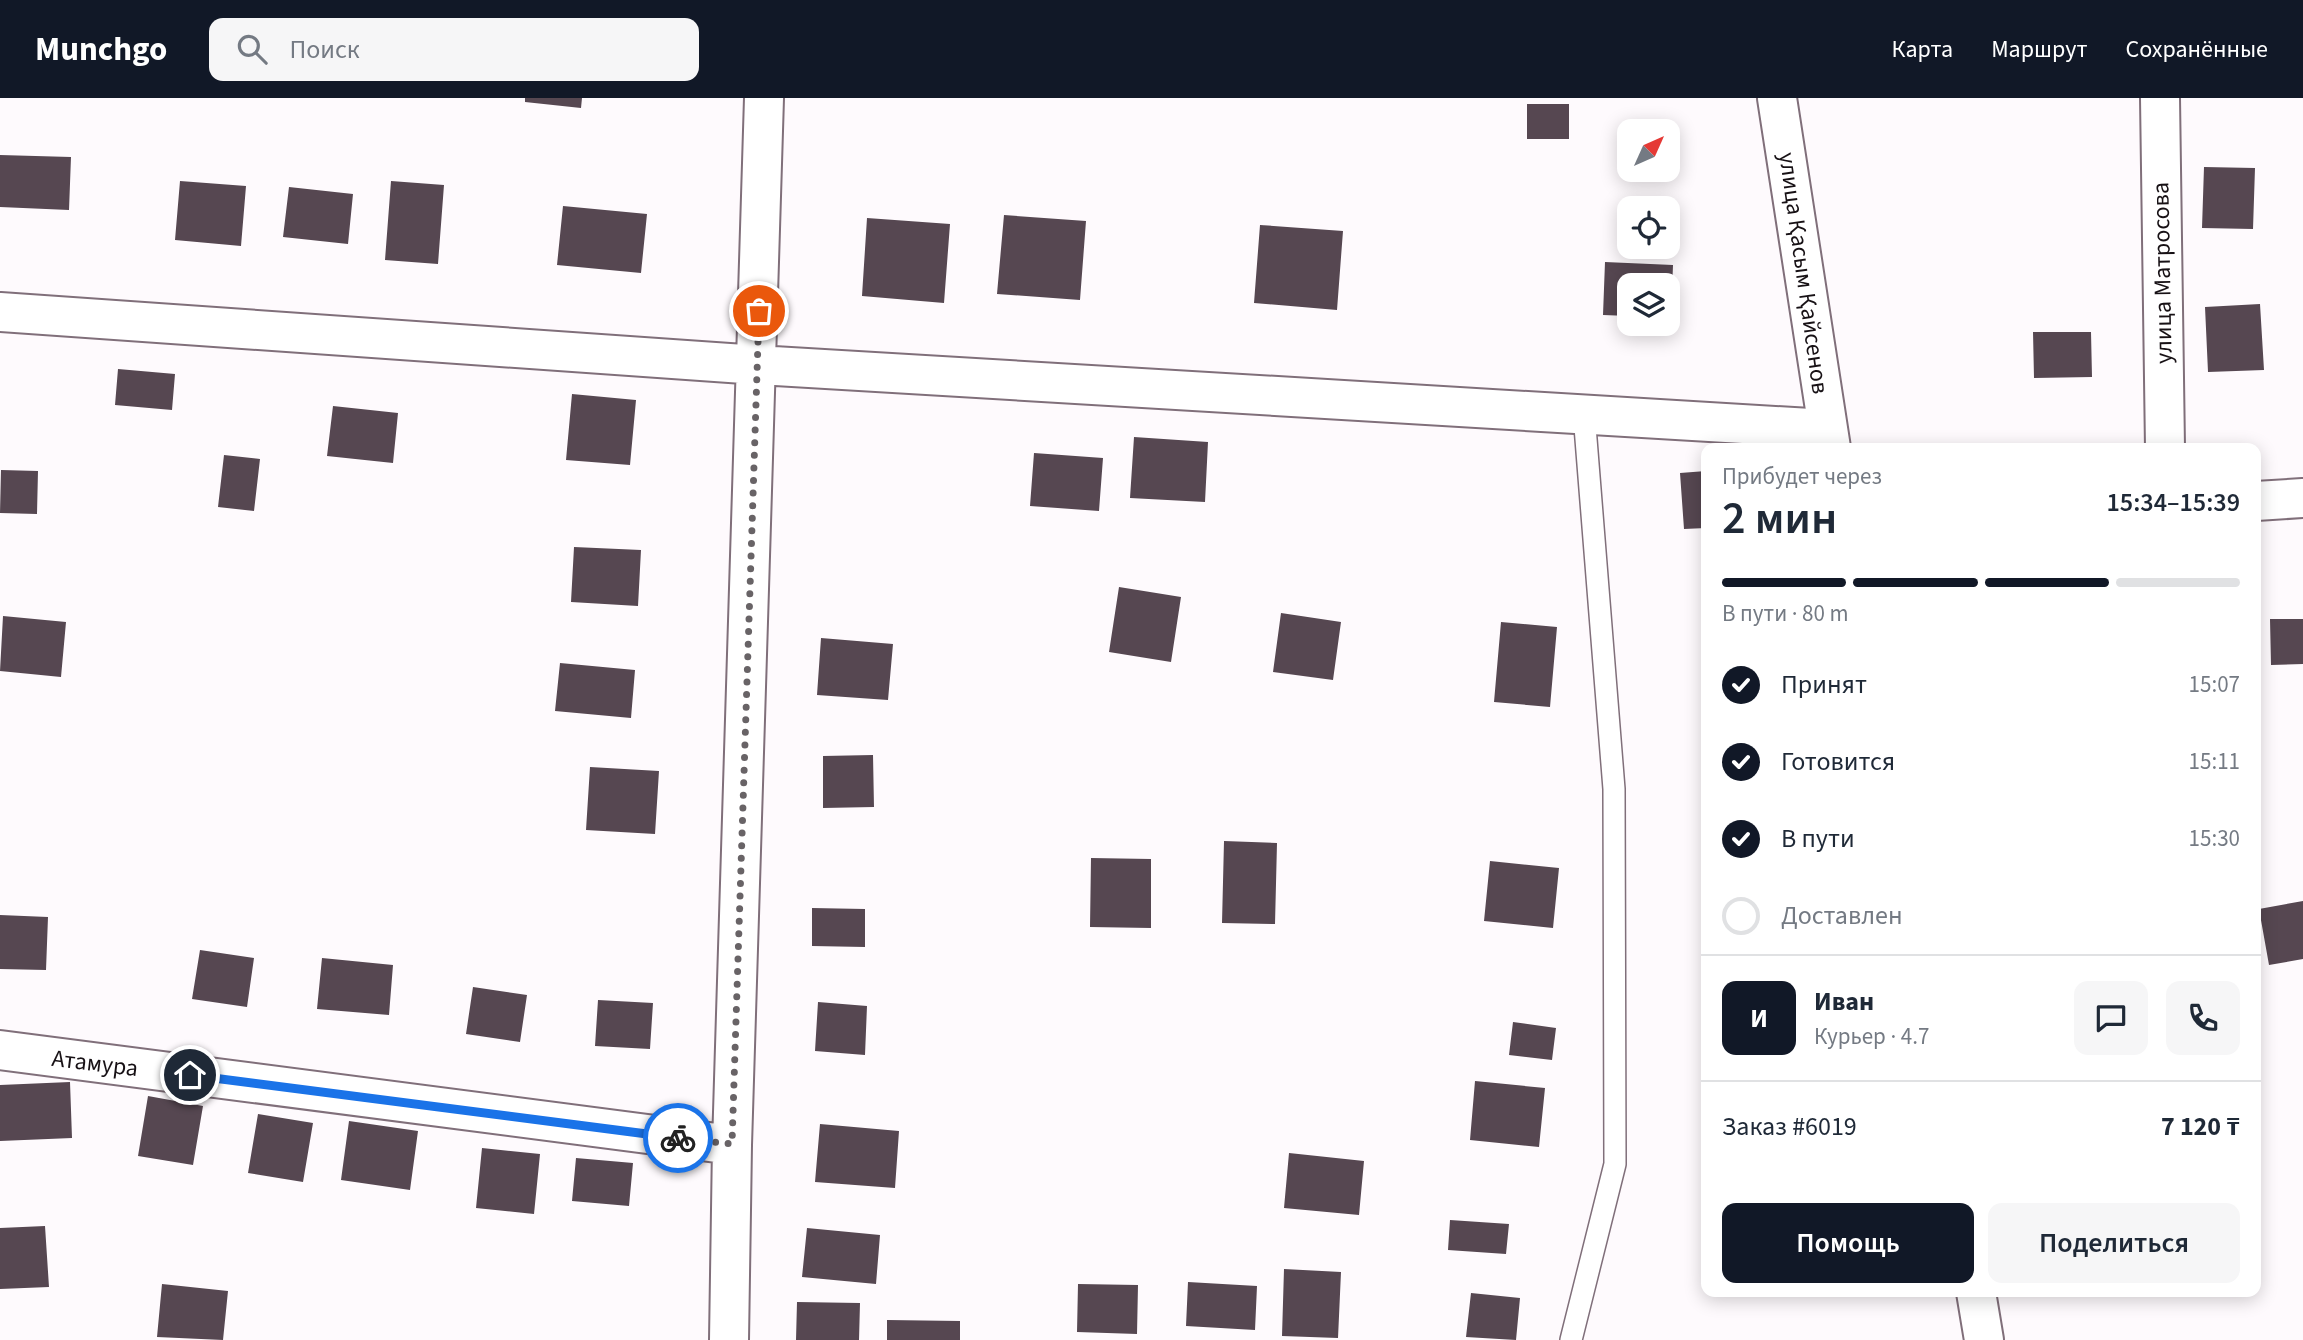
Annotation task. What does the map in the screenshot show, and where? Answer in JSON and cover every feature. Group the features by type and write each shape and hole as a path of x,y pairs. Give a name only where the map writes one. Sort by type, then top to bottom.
{"street":[{"path":"729,1340 732,1144 758,365 764,98"},
{"name":"улица Қасым Қайсенов","path":"1777,98 1829,438"},
{"name":"улица Матросова","path":"2160,98 2165,443"},
{"path":"0,312 758,365 1584,414 1829,438"},
{"path":"2261,501 2303,498"},
{"name":"Атамура","path":"0,1050 732,1144"},
{"path":"1977,1297 1984,1340"}],"lane":[{"path":"1571,1340 1615,1164 1614,789 1584,414"}],"building":[{"path":"525,98 582,98 581,108 525,102"},
{"path":"1527,104 1569,104 1569,139 1527,139"},
{"path":"0,155 71,157 69,210 0,207"},
{"path":"2204,167 2255,168 2253,229 2202,228"},
{"path":"180,181 246,186 241,246 175,240"},
{"path":"391,181 444,185 438,264 385,260"},
{"path":"289,187 353,194 348,244 283,237"},
{"path":"563,206 647,214 641,273 557,265"},
{"path":"1004,215 1086,221 1080,300 997,294"},
{"path":"867,218 950,224 944,303 862,296"},
{"path":"1260,225 1343,231 1337,310 1254,303"},
{"path":"1605,262 1673,265 1673,273 1617,273 1617,316 1603,315"},
{"path":"2260,304 2264,370 2208,372 2205,307"},
{"path":"2033,332 2091,332 2092,377 2034,378"},
{"path":"118,369 175,374 172,410 115,405"},
{"path":"572,394 636,400 630,465 566,460"},
{"path":"333,406 398,413 393,463 327,456"},
{"path":"1134,437 1208,442 1205,502 1130,498"},
{"path":"1034,453 1103,458 1099,511 1030,506"},
{"path":"224,455 260,459 254,511 218,507"},
{"path":"1,470 38,471 37,514 0,513"},
{"path":"1701,471 1701,528 1684,529 1680,473"},
{"path":"574,547 641,550 638,606 571,602"},
{"path":"1119,587 1181,597 1171,662 1109,652"},
{"path":"1281,613 1341,622 1333,680 1273,672"},
{"path":"3,616 66,622 61,677 0,671"},
{"path":"2270,619 2303,619 2303,664 2271,665"},
{"path":"1501,622 1557,627 1550,707 1494,702"},
{"path":"821,638 893,644 888,700 817,695"},
{"path":"560,663 635,670 631,718 555,711"},
{"path":"873,755 874,807 823,808 823,756"},
{"path":"590,767 659,771 655,834 586,830"},
{"path":"1224,841 1277,843 1275,924 1222,923"},
{"path":"1091,858 1151,859 1151,928 1090,927"},
{"path":"1490,861 1559,868 1553,928 1484,921"},
{"path":"2303,901 2303,959 2269,965 2261,909"},
{"path":"812,908 865,909 865,947 812,946"},
{"path":"0,915 48,917 46,970 0,969"},
{"path":"200,950 254,958 247,1007 192,999"},
{"path":"322,958 393,965 389,1015 317,1009"},
{"path":"473,987 527,995 520,1042 466,1034"},
{"path":"598,1000 653,1003 650,1049 595,1046"},
{"path":"818,1002 867,1006 865,1055 815,1051"},
{"path":"1513,1022 1556,1028 1552,1060 1509,1055"},
{"path":"1475,1081 1545,1088 1539,1147 1470,1140"},
{"path":"70,1082 72,1138 0,1141 0,1085"},
{"path":"148,1096 203,1106 193,1165 138,1156"},
{"path":"258,1114 313,1123 303,1182 248,1173"},
{"path":"349,1121 418,1131 410,1190 341,1180"},
{"path":"820,1124 899,1131 895,1188 815,1182"},
{"path":"482,1148 540,1154 534,1214 476,1208"},
{"path":"1289,1153 1364,1161 1359,1215 1284,1208"},
{"path":"576,1158 633,1163 629,1206 572,1201"},
{"path":"1450,1220 1509,1224 1506,1254 1448,1250"},
{"path":"45,1226 49,1287 0,1289 0,1228"},
{"path":"807,1228 880,1235 876,1284 802,1277"},
{"path":"1284,1269 1341,1272 1338,1338 1282,1336"},
{"path":"1188,1282 1257,1286 1255,1330 1186,1326"},
{"path":"162,1284 228,1291 223,1340 157,1337"},
{"path":"1078,1284 1138,1285 1137,1334 1077,1332"},
{"path":"1471,1293 1520,1298 1516,1340 1466,1337"},
{"path":"797,1302 860,1303 859,1340 796,1340"},
{"path":"887,1320 960,1321 960,1340 887,1340"}],"way so far":[{"path":"678,1138 732,1144 759,311"}],"route":[{"path":"190,1075 678,1138"}]}
